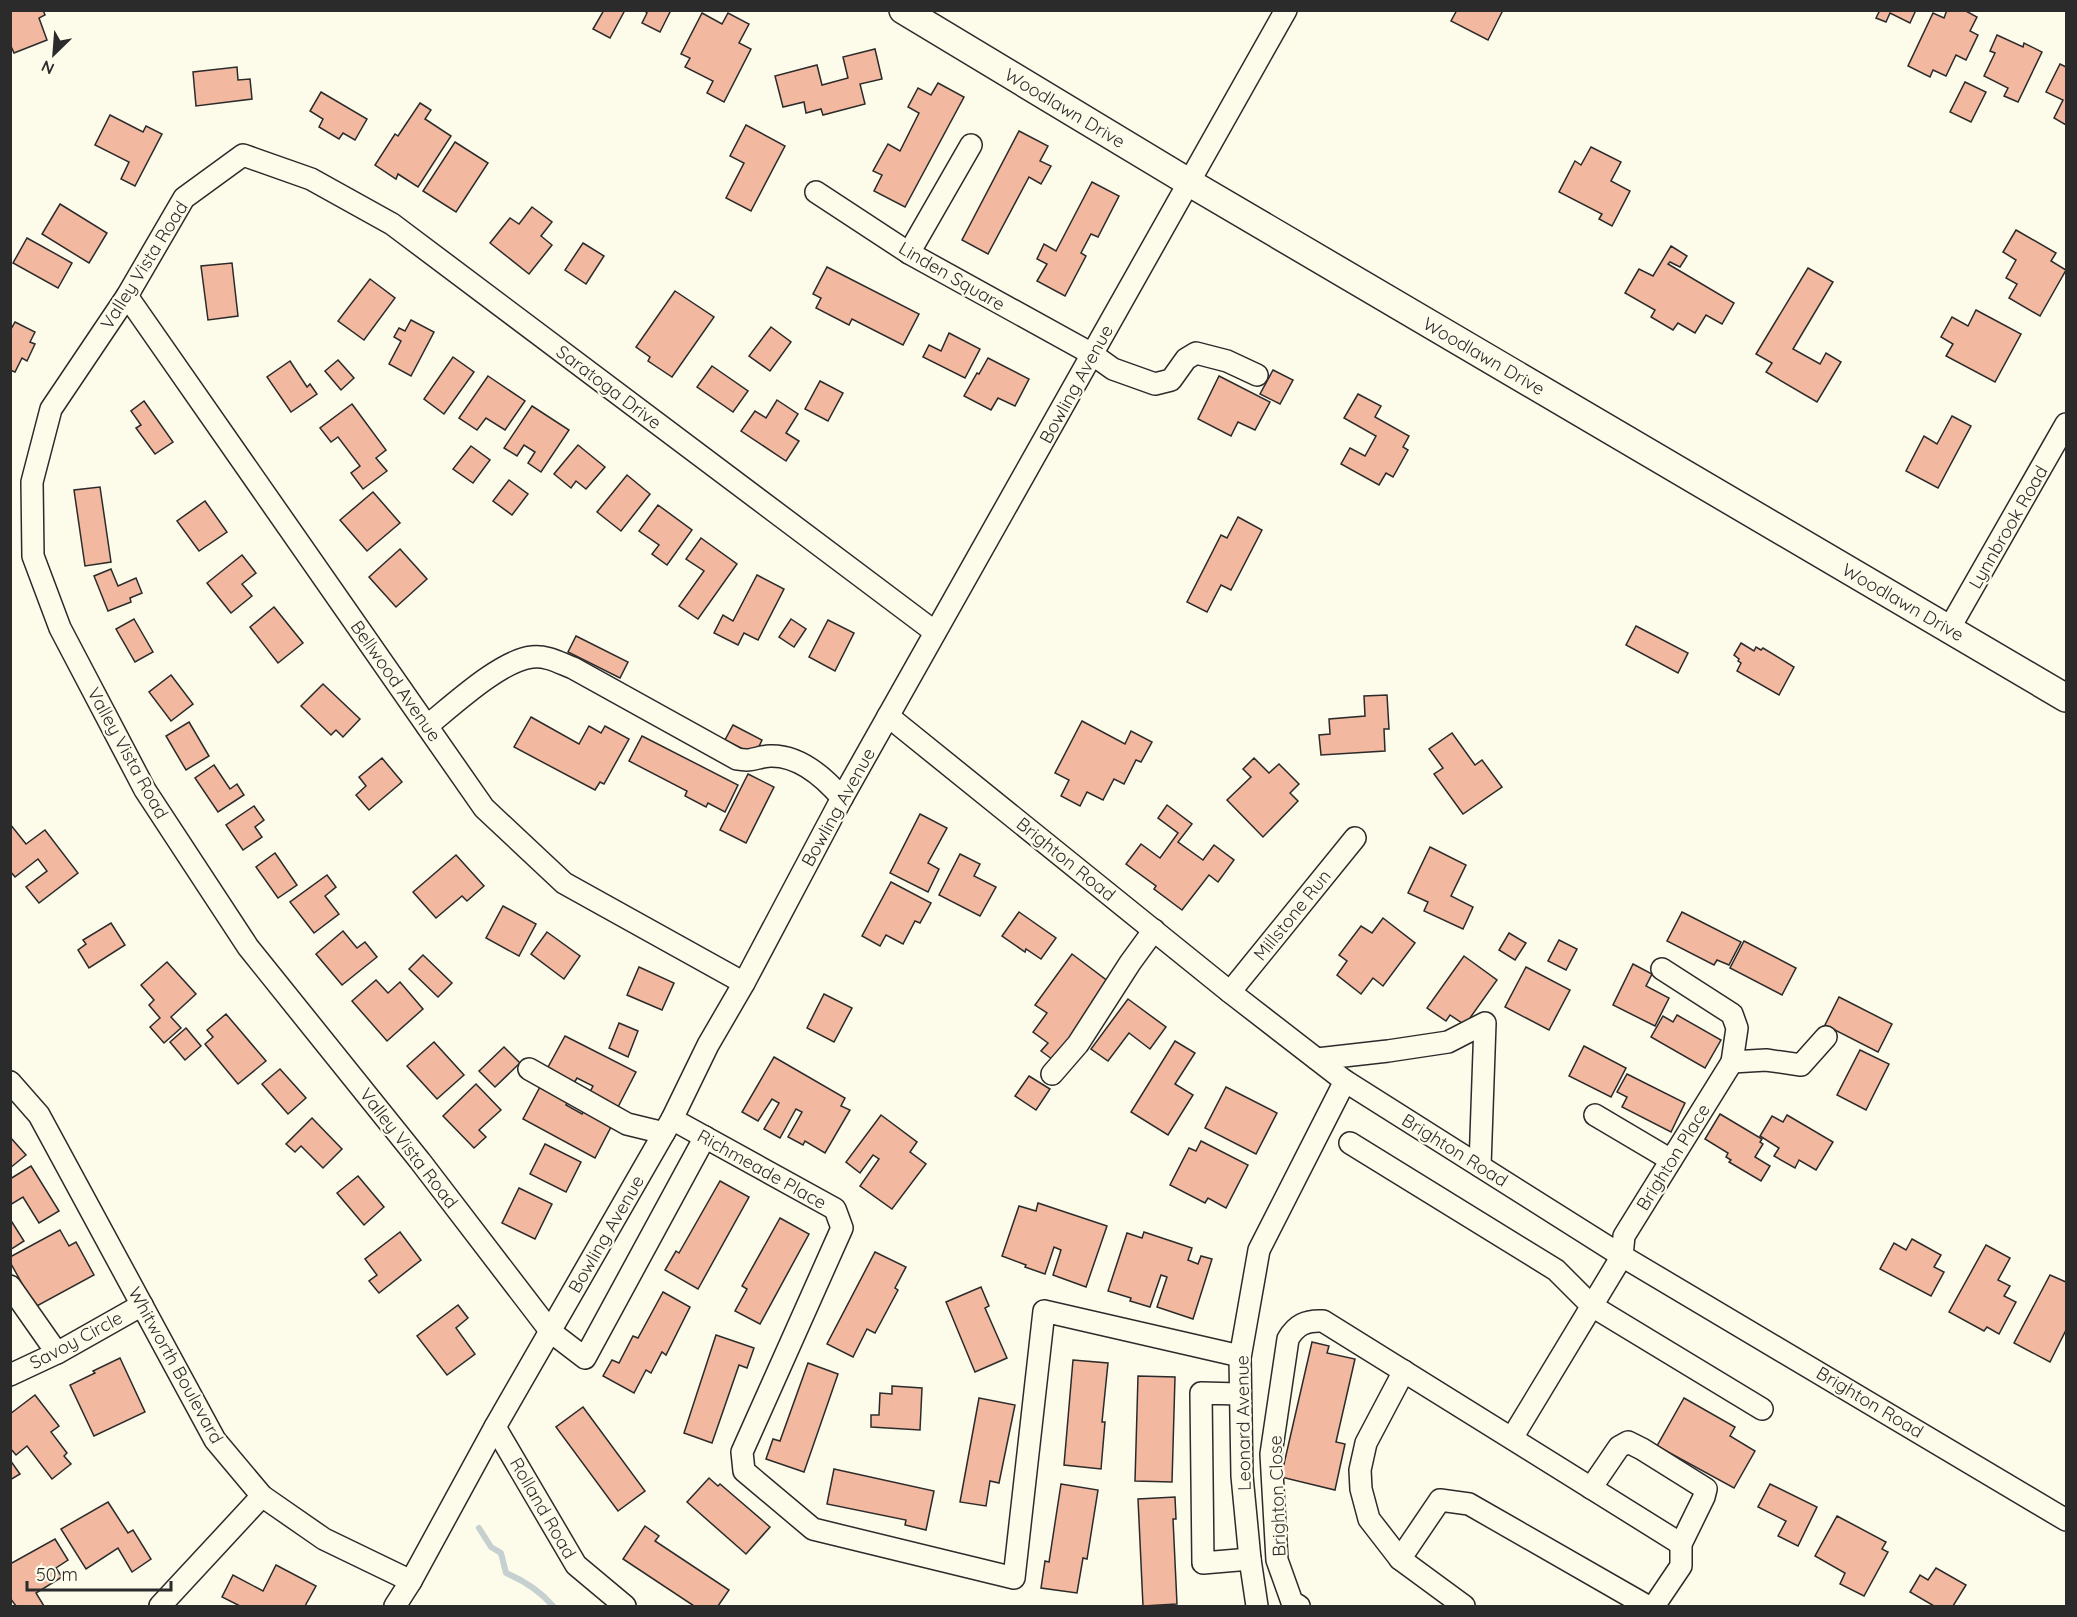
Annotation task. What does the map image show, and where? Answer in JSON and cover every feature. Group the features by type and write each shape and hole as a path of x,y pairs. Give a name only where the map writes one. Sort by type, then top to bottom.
{"main road":[{"name":"Woodlawn Drive","path":"903,10 1190,183 2067,698"}],"street":[{"name":"Bowling Avenue","path":"395,1606 668,1126 708,1045 744,983 842,798 1286,10"},
{"path":"909,253 971,145"},
{"name":"Valley Vista Road","path":"269,165 243,155 184,198 127,296 51,409 32,482 33,556 60,628 145,790 248,947 420,1161 551,1332 585,1358 705,1137"},
{"name":"Saratoga Drive","path":"269,165 311,179 392,224 936,632"},
{"name":"Linden Square","path":"816,192 909,253 1092,354 1113,369 1155,384 1171,380 1186,359 1196,353 1227,361 1257,375"},
{"name":"Bellwood Avenue","path":"127,296 484,808 564,883 744,983"},
{"name":"Lynnbrook Road","path":"1948,629 2067,424"},
{"path":"427,726 483,680 512,664 531,657 547,658 573,668 737,759 750,761 769,756 794,759 816,774 842,798"},
{"name":"Brighton Road","path":"888,716 1230,992 1345,1081 1622,1256 2067,1520"},
{"name":"Millstone Run","path":"1230,992 1355,838"},
{"path":"1052,1074 1078,1044 1154,930"},
{"path":"1662,969 1732,1014 1737,1028 1732,1062 1766,1060 1801,1065 1826,1037"},
{"path":"1317,1059 1448,1042 1485,1023 1480,1166"},
{"name":"Brighton Place","path":"1512,1438 1622,1256 1624,1236 1732,1062"},
{"name":"Richmeade Place","path":"529,1069 627,1124 668,1126 705,1137 836,1209 842,1228 742,1452 744,1471 813,1529 1014,1578 1044,1311 1240,1356"},
{"name":"Leonard Avenue","path":"1257,1606 1242,1476 1240,1356 1259,1250 1345,1081"},
{"name":"Whitworth Boulevard","path":"10,1082 39,1115 215,1440 262,1496 324,1539 411,1581"},
{"path":"1595,1114 1671,1160"},
{"path":"1350,1143 1556,1270 1592,1306 1762,1409"},
{"path":"10,1286 57,1353"},
{"name":"Savoy Circle","path":"10,1375 57,1353 142,1305"},
{"name":"Brighton Close","path":"1299,1606 1292,1602 1277,1560 1271,1454 1288,1339 1293,1329 1309,1320 1323,1321 1681,1544"},
{"path":"1404,1371 1366,1443 1360,1470 1361,1489 1369,1519 1400,1559 1464,1606"},
{"path":"1240,1394 1201,1393 1203,1563 1250,1559"},
{"name":"Rolland Road","path":"495,1427 576,1565 625,1606"},
{"path":"1591,1488 1619,1447 1628,1442 1706,1489 1681,1544 1681,1566 1654,1606"},
{"path":"160,1606 262,1496"},
{"path":"1400,1559 1440,1500 1469,1504 1647,1606"}],"building":[{"path":"10,10 43,10 45,15 39,18 47,40 14,53 10,44"},
{"path":"604,10 625,10 610,38 593,29"},
{"path":"644,10 671,10 660,32 642,23 647,13"},
{"path":"1457,10 1503,10 1488,40 1451,21"},
{"path":"1880,10 1916,10 1910,23 1890,13 1886,22 1876,18"},
{"path":"1947,10 1964,10 1977,17 1970,31 1978,35 1966,60 1956,55 1946,76 1933,70 1930,77 1908,66 1933,13 1944,18"},
{"path":"702,13 722,24 728,13 749,24 739,43 751,49 724,102 707,93 713,81 685,67 690,58 681,54"},
{"path":"1997,35 2023,47 2024,43 2042,52 2018,102 2004,96 2008,88 1984,76 1995,53 1990,51"},
{"path":"875,49 882,79 860,84 865,104 823,115 821,109 806,113 804,102 783,107 775,76 817,65 822,85 848,78 843,57"},
{"path":"2060,64 2066,67 2066,125 2054,118 2063,100 2046,92"},
{"path":"237,67 238,80 250,79 252,99 196,106 193,72"},
{"path":"1965,82 1986,92 1971,122 1950,112"},
{"path":"938,83 964,97 905,207 874,191 882,175 873,171 888,144 900,151 919,113 908,107 918,88 931,95"},
{"path":"321,92 367,119 355,140 343,133 339,139 319,127 323,119 310,111"},
{"path":"420,103 431,110 425,119 451,136 418,187 398,174 396,179 375,165 395,134 398,136"},
{"path":"110,115 143,132 146,126 162,134 135,186 121,179 129,162 95,145"},
{"path":"746,125 785,146 751,211 726,198 744,163 730,156"},
{"path":"1019,131 1048,146 1040,161 1051,166 1041,184 1029,177 988,254 962,240"},
{"path":"455,142 488,163 456,212 423,191"},
{"path":"1591,147 1621,162 1611,181 1630,191 1612,226 1599,219 1602,214 1559,192 1575,161 1581,165"},
{"path":"1092,182 1119,196 1098,237 1091,234 1081,253 1086,256 1065,296 1037,281 1047,264 1037,259 1044,244 1056,251"},
{"path":"60,204 107,233 89,263 42,234"},
{"path":"532,207 552,222 541,236 552,245 529,274 490,243 510,218 519,224"},
{"path":"2016,230 2056,253 2051,261 2066,270 2040,316 2009,298 2017,284 2006,278 2016,260 2003,252"},
{"path":"27,238 72,263 58,288 13,263"},
{"path":"583,243 604,256 586,284 565,270"},
{"path":"1671,246 1687,256 1680,267 1670,262 1668,264 1734,303 1722,324 1706,315 1695,333 1678,323 1673,330 1651,317 1655,310 1625,293 1639,269 1653,276"},
{"path":"232,263 238,316 208,320 201,266"},
{"path":"827,267 919,314 903,345 852,319 849,325 816,308 821,298 813,294"},
{"path":"1808,268 1833,282 1793,349 1820,364 1826,353 1841,362 1817,402 1766,372 1772,363 1756,354"},
{"path":"370,279 395,298 364,340 338,321"},
{"path":"675,291 714,317 672,377 648,361 650,357 636,347"},
{"path":"1976,310 2021,334 1995,382 1946,356 1953,344 1941,337 1952,317 1968,326"},
{"path":"411,320 434,332 411,376 389,364 401,341 394,337 399,328 405,331"},
{"path":"15,322 35,332 30,342 35,344 27,361 22,358 15,372 10,370 10,331"},
{"path":"771,327 791,342 770,371 749,356"},
{"path":"949,333 980,349 965,378 923,357 929,345 941,351"},
{"path":"453,357 474,372 444,414 424,399"},
{"path":"988,358 1029,379 1015,406 998,398 991,410 964,396"},
{"path":"338,360 354,378 341,390 325,371"},
{"path":"290,361 307,387 310,384 317,394 291,412 267,377"},
{"path":"712,366 748,391 733,412 697,387"},
{"path":"1273,370 1293,380 1280,404 1260,394"},
{"path":"488,376 525,401 505,430 486,418 477,430 459,418"},
{"path":"1219,376 1270,402 1255,430 1238,422 1231,436 1198,419"},
{"path":"820,381 843,393 828,421 805,409"},
{"path":"1358,394 1381,406 1375,417 1409,436 1403,447 1408,450 1393,477 1386,473 1379,485 1341,464 1350,448 1365,456 1376,436 1344,418"},
{"path":"777,400 798,414 786,433 799,441 786,461 741,431 755,411 766,418"},
{"path":"144,401 173,442 155,454 136,428 141,425 131,411"},
{"path":"352,404 386,450 376,458 387,471 363,489 351,473 360,466 338,437 331,442 320,428"},
{"path":"532,406 569,430 541,472 528,463 535,452 524,445 517,456 504,448"},
{"path":"1952,416 1971,426 1938,488 1906,471 1924,436 1937,444"},
{"path":"578,445 605,467 586,489 576,481 571,488 554,474"},
{"path":"471,446 490,460 473,483 453,469"},
{"path":"627,475 650,494 621,531 597,512"},
{"path":"509,480 528,494 512,515 493,501"},
{"path":"100,487 111,562 85,566 74,490"},
{"path":"373,492 400,523 367,551 340,520"},
{"path":"205,501 227,532 199,551 177,521"},
{"path":"658,505 692,530 667,565 652,554 659,545 639,531"},
{"path":"1238,517 1262,530 1231,590 1221,585 1207,612 1187,602 1221,535 1227,538"},
{"path":"701,538 737,564 698,619 679,606 704,571 686,559"},
{"path":"400,549 427,579 396,607 369,577"},
{"path":"242,555 256,573 242,584 252,596 231,613 207,583"},
{"path":"111,569 118,586 136,578 142,593 130,598 131,602 108,611 94,576"},
{"path":"757,575 784,589 758,640 744,633 738,645 714,633 723,615 733,621"},
{"path":"274,607 303,643 278,663 250,627"},
{"path":"134,619 153,652 135,662 116,629"},
{"path":"791,619 806,629 794,647 779,637"},
{"path":"828,620 854,633 835,671 809,657"},
{"path":"1636,626 1688,653 1678,673 1626,645"},
{"path":"576,636 628,662 620,678 568,652"},
{"path":"1741,643 1754,651 1756,647 1761,650 1763,648 1794,667 1779,695 1737,671 1741,663 1734,655"},
{"path":"171,675 193,704 171,721 149,692"},
{"path":"323,684 360,719 343,737 336,730 331,735 301,706"},
{"path":"1387,695 1389,729 1384,729 1385,751 1321,755 1319,735 1330,734 1329,719 1365,716 1364,696"},
{"path":"531,717 579,744 589,726 601,733 605,726 629,739 604,784 600,782 595,790 514,747"},
{"path":"1082,721 1125,744 1131,731 1152,742 1141,762 1136,760 1124,784 1114,779 1103,800 1087,792 1080,806 1061,796 1069,780 1055,773"},
{"path":"189,722 209,756 186,770 166,736"},
{"path":"733,725 762,740 755,755 725,740"},
{"path":"1452,733 1475,765 1482,760 1502,787 1463,814 1434,774 1443,768 1429,749"},
{"path":"642,736 738,785 725,812 708,803 706,807 685,796 687,791 629,761"},
{"path":"382,758 402,782 369,810 356,795 366,786 359,777"},
{"path":"1254,758 1269,773 1279,764 1299,784 1290,793 1298,801 1263,837 1227,800 1251,777 1243,769"},
{"path":"214,765 230,789 237,784 244,795 218,812 195,778"},
{"path":"748,774 774,787 746,843 720,830"},
{"path":"1167,805 1192,824 1178,842 1203,860 1214,845 1234,860 1218,882 1209,875 1182,910 1154,889 1156,886 1126,864 1141,844 1160,858 1178,833 1158,818"},
{"path":"254,806 264,820 255,827 262,837 243,850 226,825"},
{"path":"920,814 947,828 928,863 939,869 928,892 890,873"},
{"path":"10,824 26,844 45,830 78,873 39,903 26,887 47,871 38,859 15,877 10,871"},
{"path":"1430,847 1466,865 1451,896 1473,907 1463,929 1424,911 1428,902 1408,893"},
{"path":"275,853 297,885 278,898 256,867"},
{"path":"960,854 980,864 974,876 996,887 980,916 939,895"},
{"path":"456,855 484,886 467,901 462,896 436,918 413,892"},
{"path":"327,875 336,887 325,896 339,914 314,933 290,902"},
{"path":"891,882 931,903 920,923 915,921 903,944 886,935 880,946 862,936"},
{"path":"503,906 536,924 519,956 486,938"},
{"path":"1019,912 1056,938 1041,959 1026,949 1025,952 1002,936"},
{"path":"1682,912 1741,942 1729,965 1717,960 1714,965 1667,941"},
{"path":"1383,918 1415,943 1383,986 1373,978 1361,994 1337,975 1347,961 1339,955 1361,926 1372,933"},
{"path":"111,923 125,945 89,968 78,950 86,944 83,940"},
{"path":"343,931 357,948 365,942 377,957 342,985 316,954"},
{"path":"547,932 580,956 564,979 531,954"},
{"path":"1509,933 1526,943 1515,960 1499,950"},
{"path":"1559,940 1577,949 1566,970 1548,961"},
{"path":"1744,941 1796,968 1782,995 1730,968"},
{"path":"1072,954 1113,985 1056,1062 1041,1051 1048,1043 1033,1032 1047,1013 1035,1005"},
{"path":"423,955 452,983 438,997 409,969"},
{"path":"1464,956 1497,980 1465,1025 1450,1015 1446,1021 1427,1008"},
{"path":"167,962 196,994 171,1017 181,1028 164,1043 150,1027 160,1018 149,1005 154,1000 141,985"},
{"path":"1633,964 1652,974 1646,986 1669,998 1655,1026 1613,1005"},
{"path":"639,967 674,983 662,1010 627,995"},
{"path":"1526,967 1570,990 1549,1030 1505,1007"},
{"path":"376,980 388,993 400,982 423,1009 387,1041 352,1001"},
{"path":"824,994 852,1008 834,1042 807,1028"},
{"path":"1839,997 1892,1024 1878,1052 1825,1025"},
{"path":"1128,999 1166,1027 1150,1049 1129,1033 1108,1061 1091,1049"},
{"path":"226,1014 266,1061 238,1084 205,1044 213,1037 207,1030"},
{"path":"1677,1015 1721,1040 1705,1068 1651,1037 1663,1016 1673,1022"},
{"path":"619,1023 638,1031 628,1057 609,1048"},
{"path":"186,1028 201,1046 185,1060 170,1042"},
{"path":"565,1036 636,1072 618,1107 590,1092 593,1086 577,1078 574,1083 547,1069"},
{"path":"1175,1041 1195,1053 1175,1084 1193,1095 1168,1135 1131,1112"},
{"path":"434,1042 464,1075 437,1099 407,1066"},
{"path":"1584,1046 1626,1068 1611,1097 1569,1076"},
{"path":"504,1047 520,1063 495,1087 479,1071"},
{"path":"1860,1050 1889,1064 1866,1110 1837,1095"},
{"path":"774,1057 845,1098 841,1106 850,1110 825,1153 805,1141 803,1145 788,1137 802,1112 796,1109 780,1138 764,1129 779,1103 772,1099 758,1121 742,1112"},
{"path":"280,1069 306,1098 288,1114 262,1084"},
{"path":"1627,1074 1685,1103 1671,1132 1622,1107 1627,1097 1617,1092"},
{"path":"1029,1076 1050,1089 1036,1110 1015,1096"},
{"path":"476,1084 501,1110 479,1130 486,1137 474,1148 443,1116"},
{"path":"541,1085 569,1099 566,1105 582,1114 584,1110 612,1125 595,1158 523,1119"},
{"path":"1226,1087 1277,1113 1256,1154 1205,1128"},
{"path":"1720,1114 1762,1139 1760,1142 1763,1144 1755,1157 1770,1166 1761,1181 1729,1162 1731,1160 1726,1157 1728,1153 1705,1139"},
{"path":"881,1115 917,1142 910,1152 926,1164 892,1209 860,1186 879,1159 873,1155 860,1173 846,1162"},
{"path":"1787,1115 1833,1142 1816,1170 1799,1160 1795,1168 1774,1156 1779,1148 1760,1136 1772,1116 1783,1122"},
{"path":"312,1118 342,1149 323,1168 301,1146 295,1152 286,1144"},
{"path":"10,1137 26,1155 10,1168"},
{"path":"1201,1141 1248,1165 1226,1208 1208,1198 1205,1203 1170,1185 1189,1148 1196,1151"},
{"path":"545,1144 581,1162 566,1192 530,1174"},
{"path":"31,1166 59,1211 39,1223 23,1197 10,1205 10,1179"},
{"path":"358,1176 384,1207 364,1225 337,1193"},
{"path":"720,1181 749,1197 698,1289 665,1270 676,1251 679,1253"},
{"path":"519,1188 552,1204 535,1239 502,1223"},
{"path":"1038,1203 1107,1226 1086,1287 1053,1275 1061,1250 1054,1247 1045,1274 1002,1256 1019,1206 1036,1211"},
{"path":"780,1218 809,1234 760,1324 735,1311 747,1289 742,1286"},
{"path":"10,1219 24,1241 10,1250"},
{"path":"60,1230 69,1246 76,1242 94,1275 35,1307 10,1262 10,1257"},
{"path":"400,1232 421,1260 379,1293 369,1281 377,1275 365,1259"},
{"path":"1144,1232 1192,1248 1188,1260 1198,1264 1201,1256 1212,1259 1193,1319 1157,1307 1167,1277 1161,1275 1150,1307 1108,1291 1127,1233 1142,1238"},
{"path":"1912,1239 1941,1255 1934,1267 1944,1272 1931,1296 1880,1269 1894,1243 1906,1250"},
{"path":"1986,1245 2010,1258 1998,1280 2010,1286 2004,1296 2016,1302 1999,1334 1987,1327 1984,1331 1949,1312"},
{"path":"875,1252 906,1267 895,1288 898,1290 875,1333 867,1329 853,1357 827,1344"},
{"path":"2050,1275 2066,1282 2066,1330 2050,1362 2014,1343"},
{"path":"981,1287 989,1306 985,1308 1007,1358 975,1372 946,1302"},
{"path":"663,1292 690,1307 666,1355 662,1352 651,1373 646,1370 634,1393 603,1376 612,1360 619,1363 633,1336 638,1338"},
{"path":"458,1305 468,1318 456,1328 475,1354 447,1375 417,1336"},
{"path":"716,1335 754,1348 747,1368 739,1365 712,1443 684,1433"},
{"path":"1312,1342 1329,1346 1327,1353 1355,1359 1336,1442 1345,1444 1335,1490 1281,1477"},
{"path":"120,1358 145,1412 94,1436 70,1385"},
{"path":"1073,1360 1108,1363 1102,1422 1105,1422 1101,1469 1064,1465"},
{"path":"808,1363 838,1374 804,1472 766,1459 773,1439 780,1441"},
{"path":"1138,1376 1175,1377 1172,1482 1135,1481"},
{"path":"892,1386 922,1388 920,1430 871,1427 871,1415 879,1415 880,1393 892,1394"},
{"path":"35,1395 59,1426 51,1432 67,1453 64,1456 71,1464 52,1479 27,1446 16,1455 10,1448 10,1414"},
{"path":"979,1398 1015,1405 999,1483 990,1481 986,1506 960,1502"},
{"path":"1684,1398 1735,1427 1730,1436 1755,1451 1734,1488 1657,1446"},
{"path":"583,1407 645,1491 618,1511 556,1427"},
{"path":"10,1460 20,1474 10,1480"},
{"path":"834,1469 934,1491 926,1530 905,1525 906,1520 827,1504"},
{"path":"709,1478 718,1486 720,1484 770,1527 746,1554 687,1502"},
{"path":"1061,1484 1098,1490 1087,1559 1083,1558 1077,1593 1041,1588 1045,1561 1049,1562"},
{"path":"1770,1484 1817,1507 1798,1546 1778,1536 1786,1521 1758,1507"},
{"path":"1175,1497 1176,1519 1173,1519 1177,1604 1143,1606 1138,1499"},
{"path":"108,1502 128,1533 133,1530 151,1559 132,1572 118,1548 86,1569 61,1529"},
{"path":"1837,1516 1886,1542 1882,1549 1888,1552 1864,1596 1840,1584 1845,1573 1815,1556"},
{"path":"645,1526 659,1536 655,1541 729,1590 718,1606 694,1606 623,1559"},
{"path":"55,1539 68,1560 56,1568 62,1577 36,1593 44,1606 16,1606 10,1598 10,1564"},
{"path":"276,1565 316,1586 305,1606 240,1606 222,1597 233,1575 263,1591"},
{"path":"1936,1568 1966,1585 1953,1606 1934,1606 1910,1592 1920,1575 1928,1580"}],"waterway":[{"path":"479,1528 491,1547 501,1553 506,1573 532,1587 553,1606"}]}
